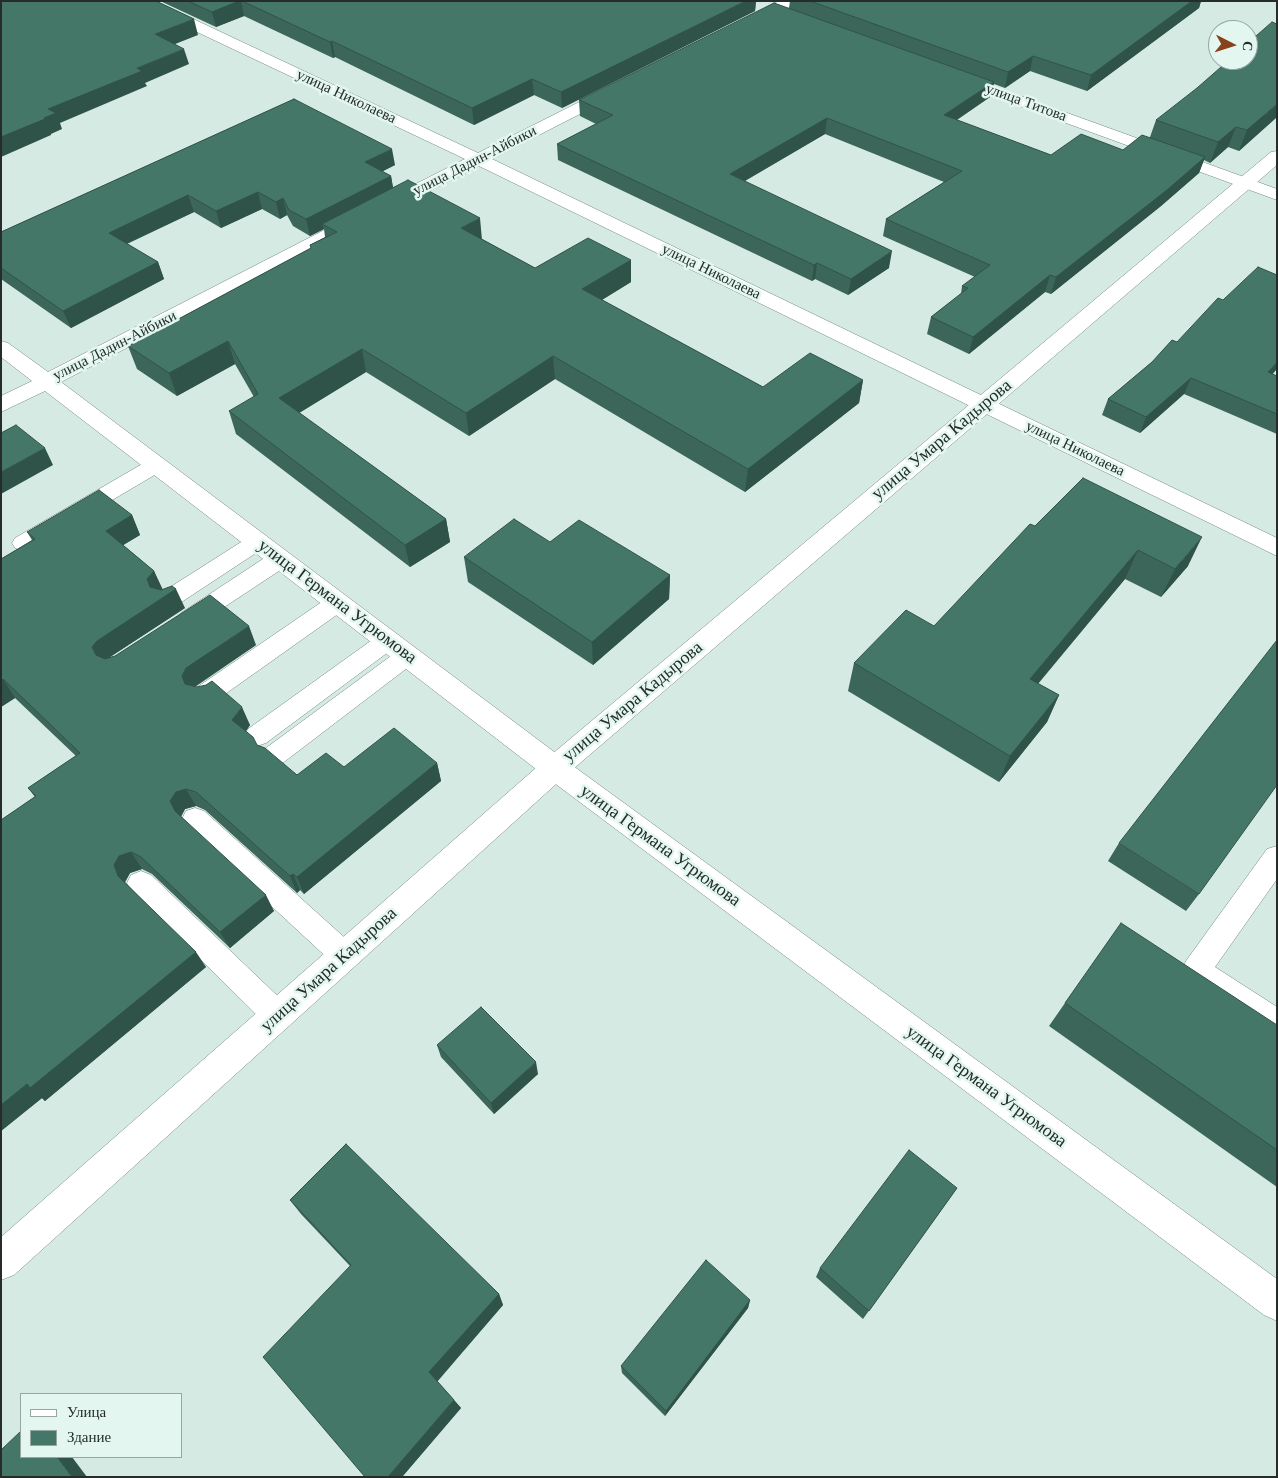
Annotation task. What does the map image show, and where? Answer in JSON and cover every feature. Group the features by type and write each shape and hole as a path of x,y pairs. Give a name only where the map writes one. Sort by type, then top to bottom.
{"street":[{"name":"улица Николаева","path":"143,1 478,159 1277,548"},
{"path":"738,28 764,7 790,9"},
{"name":"улица Титова","path":"938,71 1277,195"},
{"name":"улица Дадин-Айбики","path":"1,405 625,85"},
{"name":"улица Умара Кадырова","path":"1,1262 555,768 1277,156"},
{"name":"улица Германа Угрюмова","path":"1,347 555,768 1277,1302"}],"lane":[{"path":"22,542 156,465"},
{"path":"169,599 258,542"},
{"path":"171,630 280,559"},
{"path":"205,695 337,603"},
{"path":"257,736 397,648"},
{"path":"275,755 397,648"},
{"path":"195,819 345,956"},
{"path":"1277,857 1196,970 1277,1024"},
{"path":"141,883 278,1015"}],"building":[{"path":"1,1 156,1 194,19 155,34 184,49 137,68 142,71 48,109 56,113 1,137"},
{"path":"188,1 239,1 212,12"},
{"path":"242,1 746,1 561,92 532,79 472,108 332,41 330,42"},
{"path":"810,1 1192,1 1091,75 1033,56 1008,72"},
{"path":"774,3 994,82 944,115 1051,155 1081,134 1123,150 1142,135 1205,157 1167,190 1056,277 1050,275 973,337 931,317 968,288 962,286 990,265 886,219 962,171 827,118 730,174 892,251 851,279 817,263 814,265 557,144 613,115 579,100"},
{"path":"1272,22 1277,24 1277,104 1247,130 1236,127 1218,142 1156,120 1218,70 1258,70 1258,34"},
{"path":"294,99 392,149 365,162 391,176 306,219 289,210 283,198 276,202 258,192 216,211 188,195 109,233 158,262 63,311 1,268 1,232"},
{"path":"408,180 480,218 461,228 535,268 588,238 631,260 582,289 763,387 810,353 863,380 748,469 553,356 466,413 362,349 279,398 446,519 405,545 229,411 258,394 228,341 169,373 128,346 311,248 310,245 337,232 322,224"},
{"path":"1258,267 1277,275 1277,362 1268,372 1277,376 1277,414 1191,378 1146,417 1108,399 1152,362 1172,340 1177,342 1218,298 1223,300"},
{"path":"16,425 45,448 1,472 1,433"},
{"path":"1083,478 1202,537 1175,569 1138,550 1030,679 1059,695 1010,756 854,663 906,610 934,626 1030,524 1035,526"},
{"path":"99,490 132,515 106,531 154,571 147,579 150,587 161,590 172,586 176,589 97,641 92,647 96,655 105,659 115,656 210,595 249,626 186,668 182,676 185,684 197,687 212,681 242,707 232,720 253,737 257,745 265,748 297,775 326,753 344,767 394,728 437,763 297,877 293,874 290,876 196,792 186,789 176,792 170,801 175,811 266,895 220,932 141,857 131,852 119,856 114,865 118,876 196,952 30,1088 27,1084 1,1105 1,820 36,796 28,788 80,753 3,679 1,681 1,559 35,539 27,532"},
{"path":"514,519 550,542 579,520 670,575 592,642 464,557"},
{"path":"1277,640 1277,785 1199,894 1119,843"},
{"path":"1121,923 1277,1025 1277,1150 1065,1003"},
{"path":"481,1007 536,1062 491,1103 437,1045"},
{"path":"346,1144 499,1294 429,1372 454,1400 388,1477 365,1477 263,1357 351,1265 290,1200"},
{"path":"909,1150 957,1188 869,1311 820,1268"},
{"path":"706,1260 750,1300 666,1411 621,1366"},
{"path":"20,1432 20,1458 58,1458 72,1477 1,1477 1,1450"}]}
